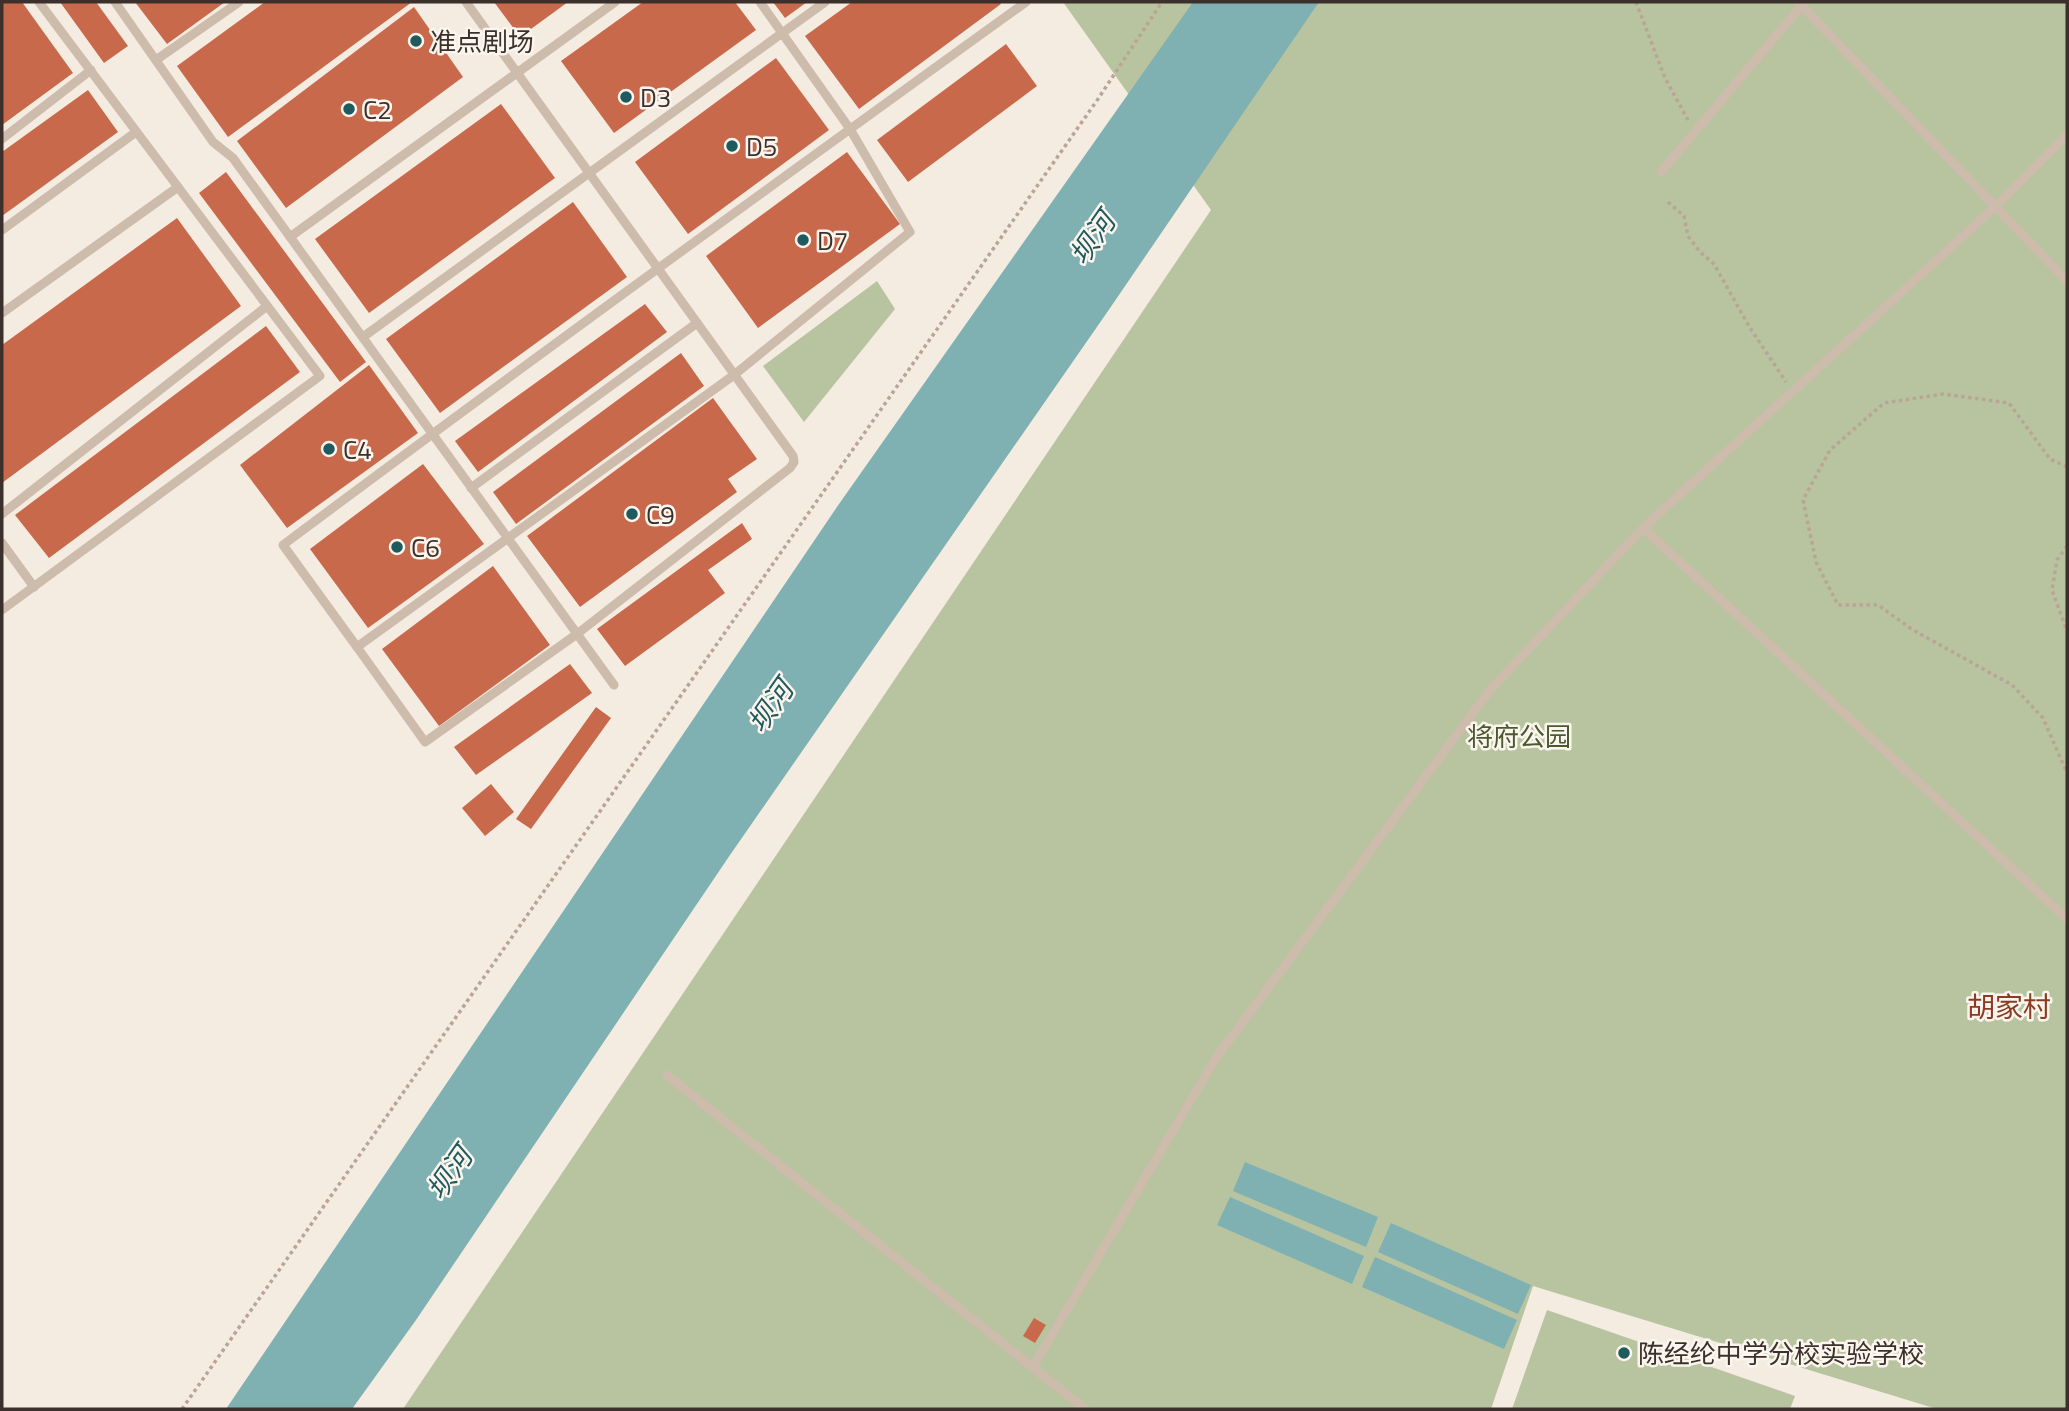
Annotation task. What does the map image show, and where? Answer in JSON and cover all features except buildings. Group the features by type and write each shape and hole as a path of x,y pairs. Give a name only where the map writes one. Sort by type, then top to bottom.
{"lane":[{"path":"2,610 320,376 39,2"},
{"path":"115,2 213,142 233,158 614,685"},
{"path":"156,60 239,2"},
{"path":"466,2 658,268 734,375 793,456 794,462 790,468 577,634 425,742 284,545 658,268 1026,2"},
{"path":"290,237 615,2"},
{"path":"357,647 734,375 910,232 850,129 760,2"},
{"path":"363,337 825,2"},
{"path":"1661,172 1800,4 2067,281"},
{"path":"2,139 91,71"},
{"path":"2,230 136,132"},
{"path":"1033,1367 1216,1059 1490,690 1643,528 1996,206 2067,135"},
{"path":"2,313 178,187"},
{"path":"2,514 267,306"},
{"path":"471,488 697,323"},
{"path":"1643,528 2067,919"},
{"path":"2,543 34,587"},
{"path":"667,1075 1085,1409"}],"path":[{"path":"182,1409 1098,99 1162,2"},
{"path":"1636,2 1665,78 1694,131"},
{"path":"1668,202 1684,216 1688,236 1714,264 1750,328 1793,392"},
{"path":"2067,467 2050,460 2009,403 1943,394 1884,402 1830,450 1803,500 1816,562 1839,605 1878,605 1913,630 2012,685 2043,719 2067,773"},
{"path":"2067,546 2057,560 2052,590 2067,631"}],"green space":[{"name":"将府公园","path":"1063,2 2067,2 2067,1409 1937,1409 1533,1286 1491,1409 403,1409 1211,210"},
{"path":"877,281 895,309 804,422 763,366"},
{"name":"陈经纶中学分校实验学校","path":"1547,1310 1795,1396 1790,1409 1512,1409"}],"water":[{"name":"坝河","path":"1193,2 1319,2 730,855 416,1320 352,1409 226,1409 839,504"},
{"path":"1245,1162 1378,1217 1366,1247 1233,1191"},
{"path":"1230,1197 1364,1256 1352,1284 1217,1225"},
{"path":"1391,1223 1531,1285 1518,1314 1378,1252"},
{"path":"1375,1257 1517,1320 1504,1349 1362,1287"}],"place":[{"name":"准点剧场","path":"416,41"},
{"name":"D3","path":"626,97"},
{"name":"C2","path":"349,109"},
{"name":"D5","path":"732,146"},
{"name":"D7","path":"803,240"},
{"name":"C4","path":"329,449"},
{"name":"C9","path":"632,514"},
{"name":"C6","path":"397,547"},
{"name":"陈经纶中学分校实验学校","path":"1624,1353"}],"district":[{"name":"胡家村","path":"2009,1006"}]}
